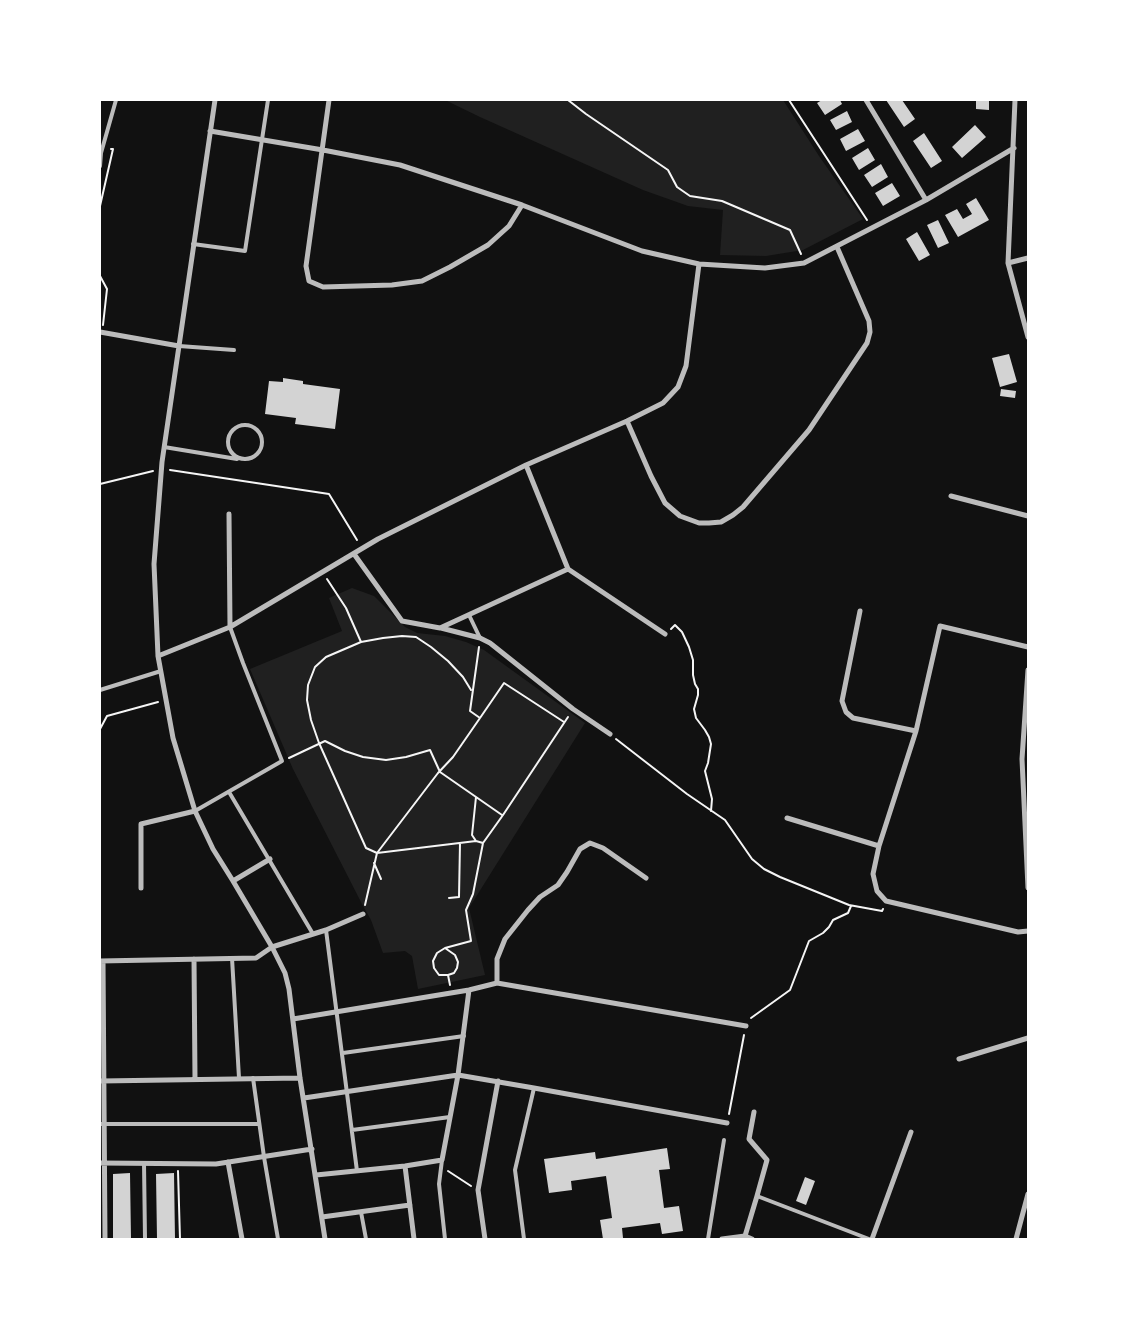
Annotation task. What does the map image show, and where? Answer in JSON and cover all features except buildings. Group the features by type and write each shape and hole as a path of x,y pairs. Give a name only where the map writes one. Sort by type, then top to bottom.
{"street":[{"path":"216,100 193,244 161,469 154,564 158,656 173,738 195,811 213,849 234,881 285,973 289,989 300,1078 325,1239"},
{"path":"329,100 306,266 309,281 322,287 392,285 422,281 488,245 509,226 522,205"},
{"path":"866,100 926,200"},
{"path":"1015,100 1008,262 1028,335"},
{"path":"210,132 323,150 400,165 522,205 642,251 699,264 765,268 804,263 926,200 1014,148"},
{"path":"627,421 651,476 666,503 680,516 699,523 709,524 721,522 743,507 809,430 867,343 870,332 869,321 837,247"},
{"path":"1008,262 1028,258"},
{"path":"158,656 230,628 378,539 526,465 627,421 663,403 678,387 686,366 699,264"},
{"path":"101,332 179,346"},
{"path":"526,465 568,569 665,634"},
{"path":"951,496 1028,516"},
{"path":"229,514 230,628"},
{"path":"354,554 402,620 480,638 573,709 610,734"},
{"path":"440,628 568,569"},
{"path":"860,611 842,702 846,712 853,718 916,731"},
{"path":"1028,647 940,626 916,731 879,846 873,874 877,891 886,901 1018,932 1028,931"},
{"path":"1028,670 1022,759 1028,888"},
{"path":"141,888 141,824 195,811"},
{"path":"787,818 879,846"},
{"path":"497,983 497,959 505,939 540,897 558,884 580,849 590,843 603,848 646,878"},
{"path":"234,881 270,859"},
{"path":"105,1239 102,1163 101,961 256,958 272,947 326,930 363,914"},
{"path":"194,959 195,1079"},
{"path":"293,1019 470,990 497,983 746,1026"},
{"path":"316,1175 405,1166 442,1160 458,1075 470,990"},
{"path":"959,1059 1028,1038"},
{"path":"304,1098 458,1075 727,1123"},
{"path":"102,1081 300,1078"},
{"path":"485,1239 478,1190 498,1081"},
{"path":"745,1236 766,1160 750,1139 754,1112"},
{"path":"871,1239 910,1132"},
{"path":"102,1163 216,1164 312,1149"},
{"path":"228,1162 242,1239"},
{"path":"405,1166 414,1239"},
{"path":"1016,1239 1028,1194"},
{"path":"322,1217 410,1205"},
{"path":"722,1239 745,1236 752,1239"}],"lane":[{"path":"100,166 103,147 116,100"},
{"path":"193,244 245,251 268,100"},
{"path":"179,346 234,350"},
{"path":"164,447 239,459 249,460 258,455 262,446 262,436 256,428 246,425 236,427 229,434 227,444 231,453 239,459"},
{"path":"469,615 480,638"},
{"path":"195,811 282,761 230,628"},
{"path":"100,690 105,690 161,670"},
{"path":"229,792 313,934"},
{"path":"326,930 358,1171"},
{"path":"232,958 238,1078"},
{"path":"343,1053 464,1036"},
{"path":"253,1078 278,1239"},
{"path":"524,1239 515,1170 534,1088"},
{"path":"352,1130 450,1117"},
{"path":"102,1124 259,1124"},
{"path":"708,1239 724,1140"},
{"path":"442,1160 439,1184 446,1239"},
{"path":"144,1163 145,1239"},
{"path":"757,1196 871,1239"},
{"path":"361,1212 366,1239"}],"path":[{"path":"568,100 668,170 677,187 690,196 722,201 790,230 804,263"},
{"path":"789,100 872,228"},
{"path":"100,206 113,149 103,147"},
{"path":"100,229 100,243"},
{"path":"100,276 107,289 101,332"},
{"path":"100,484 161,469 329,494 362,549"},
{"path":"323,572 346,608 361,642"},
{"path":"665,634 675,625 682,632 693,660 693,675 698,689 694,710 696,718 705,730 711,744 705,772 712,799 711,811"},
{"path":"472,690 448,661 431,647 416,637 402,636 361,642 326,657 315,667 308,685 307,700 311,720 319,743 366,848 377,852 476,841 483,843"},
{"path":"480,638 470,711 480,718"},
{"path":"363,914 377,852 453,757 504,683 564,722"},
{"path":"100,729 107,716 166,700"},
{"path":"445,948 455,955 458,962 457,968 454,973 439,975 434,968 433,961 437,953 445,948 471,941 466,910 473,894 483,843 573,709"},
{"path":"610,734 687,794 725,820 752,859 764,869 851,906 882,911 886,901"},
{"path":"282,761 325,741 363,758 386,760 406,757 430,750 440,772 503,815"},
{"path":"476,797 472,835 476,841"},
{"path":"449,898 459,897 460,843"},
{"path":"374,863 381,879"},
{"path":"727,1123 746,1022 790,990 809,940 829,927 833,920 848,912 851,906"},
{"path":"448,975 452,993"},
{"path":"178,1163 180,1239"},
{"path":"441,1167 478,1190"}],"shaded area":[{"path":"445,100 783,100 863,219 803,250 766,256 720,255 723,210 688,206 643,190"},
{"path":"352,588 374,596 405,627 417,633 445,636 484,650 585,723 469,908 485,975 418,989 412,956 405,951 383,953 371,920 293,769 250,669 342,631 329,598"}]}
